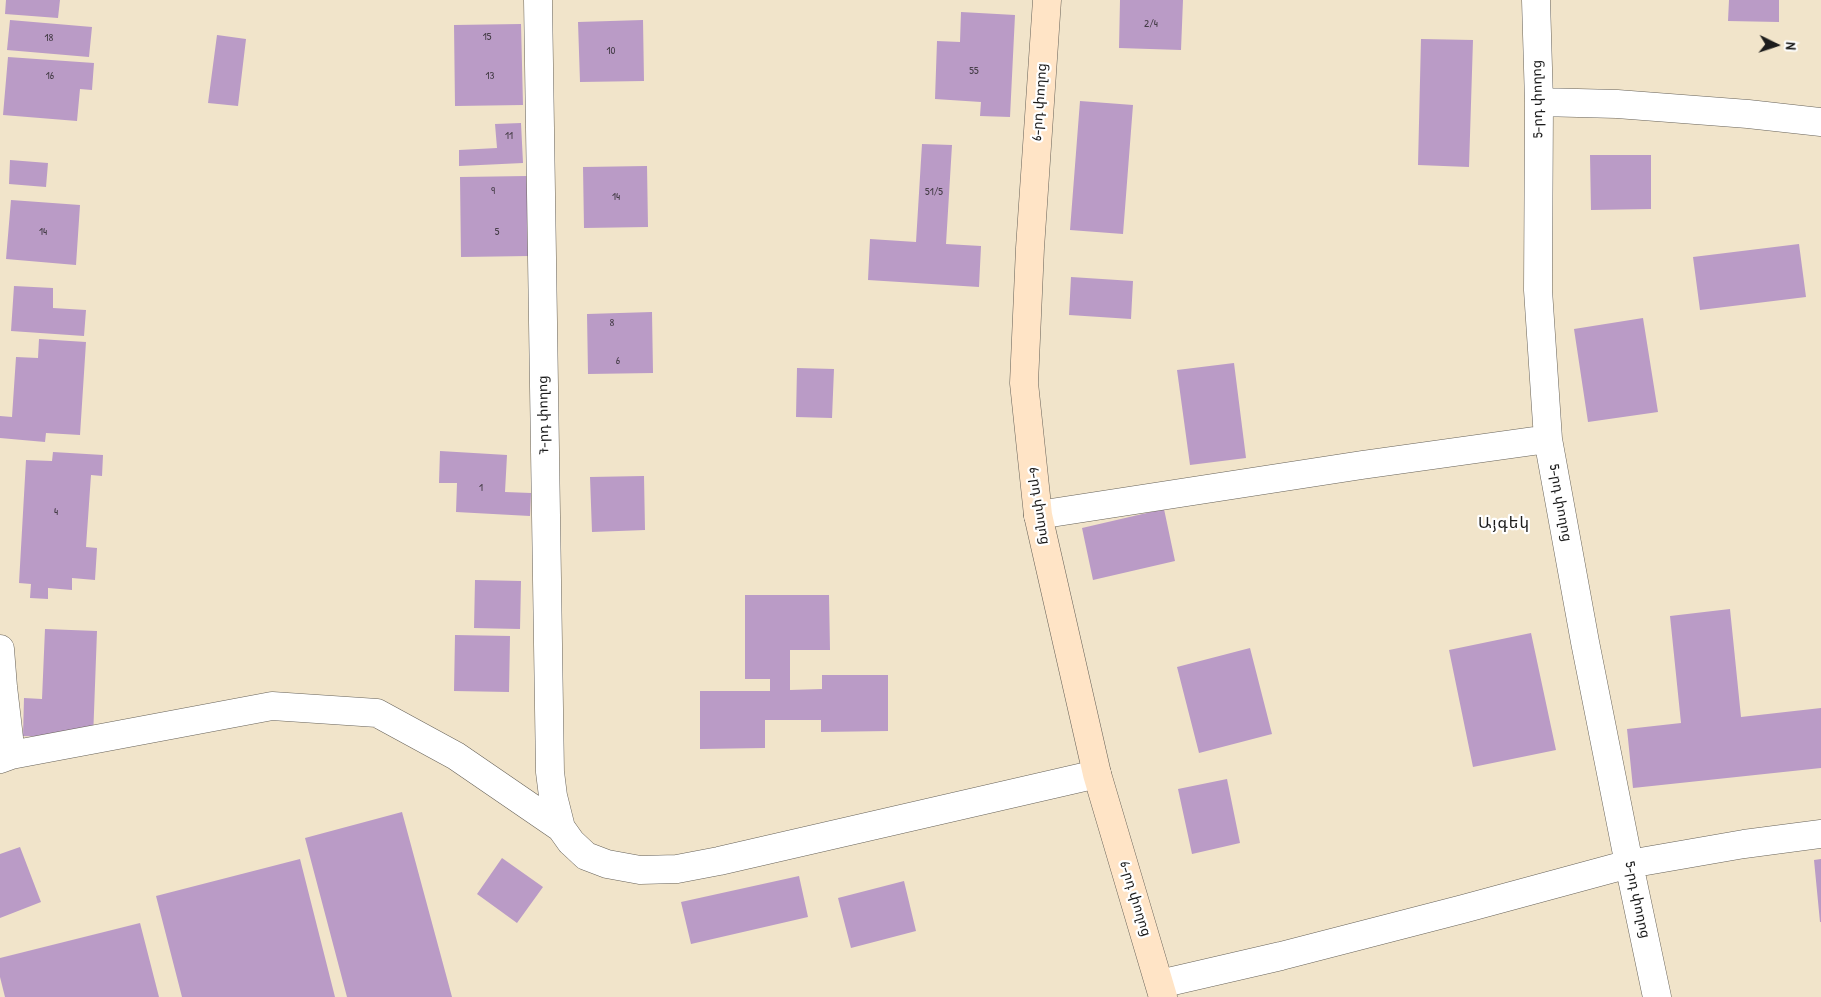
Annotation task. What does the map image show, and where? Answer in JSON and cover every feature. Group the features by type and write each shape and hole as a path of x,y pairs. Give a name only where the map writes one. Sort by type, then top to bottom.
{"main road":[{"name":"6-րդ փողոց","path":"1047,0 1030,248 1024,383 1038,514 1097,774 1162,990"}],"street":[{"name":"7-րդ փողոց","path":"538,0 550,772 553,796 562,828"},
{"name":"5-րդ փողոց","path":"1536,0 1539,102 1538,290 1548,440 1584,642 1658,997"},
{"path":"1539,102 1617,104 1748,114 1821,122"},
{"path":"1038,514 1362,465 1548,440"},
{"path":"0,649 6,757 272,706 377,713 456,756 562,828 571,842 586,856 607,864 640,870 677,868 719,860 1097,774"},
{"path":"1162,990 1281,956 1629,864 1744,844 1821,834"}],"building":[{"path":"6,0 60,0 58,18 5,14"},
{"path":"1120,0 1183,0 1181,50 1119,48"},
{"path":"1729,0 1779,0 1779,22 1728,21"},
{"path":"961,12 1015,15 1010,117 980,116 981,102 935,99 937,41 960,42"},
{"path":"10,20 92,27 89,57 7,50"},
{"path":"643,20 644,81 580,82 578,22"},
{"path":"521,24 523,105 455,106 454,25"},
{"path":"217,35 246,39 238,106 208,103"},
{"path":"1421,39 1473,40 1469,167 1418,165"},
{"path":"8,57 94,63 92,90 80,89 77,121 3,115"},
{"path":"1080,101 1133,105 1123,234 1070,230"},
{"path":"521,123 523,163 459,166 459,150 497,148 495,124"},
{"path":"922,144 952,145 946,244 981,246 979,287 868,280 870,239 916,242"},
{"path":"1590,155 1651,155 1651,209 1591,210"},
{"path":"10,160 48,163 46,187 9,184"},
{"path":"647,166 648,227 584,228 583,167"},
{"path":"527,176 529,256 461,257 460,177"},
{"path":"11,200 80,205 76,265 6,259"},
{"path":"1799,244 1806,297 1700,310 1693,257"},
{"path":"1071,277 1133,281 1131,319 1069,315"},
{"path":"14,286 53,288 53,308 86,310 84,336 11,331"},
{"path":"652,312 653,373 588,374 587,314"},
{"path":"1643,318 1658,412 1588,422 1574,329"},
{"path":"39,339 86,342 80,435 46,433 45,442 0,438 0,416 12,417 16,357 38,358"},
{"path":"1234,363 1246,458 1190,465 1177,370"},
{"path":"797,368 834,369 832,418 796,417"},
{"path":"440,451 507,455 505,492 531,493 530,516 456,512 457,483 439,483"},
{"path":"53,452 103,455 102,476 91,475 86,547 97,548 95,580 72,578 72,590 48,588 48,599 30,598 31,584 19,583 26,460 52,461"},
{"path":"644,476 645,530 592,532 590,477"},
{"path":"1164,509 1175,561 1093,580 1082,528"},
{"path":"475,580 521,581 520,629 474,628"},
{"path":"745,595 829,595 830,650 790,650 790,690 822,689 822,675 888,675 888,731 821,732 821,720 765,720 765,748 700,749 700,691 770,691 770,679 745,679"},
{"path":"1730,609 1741,717 1821,708 1821,768 1633,788 1627,729 1681,723 1670,616"},
{"path":"45,629 97,631 93,739 23,736 24,698 42,699"},
{"path":"1531,633 1556,750 1473,767 1449,650"},
{"path":"455,635 510,636 509,692 454,691"},
{"path":"1250,648 1272,734 1199,753 1177,667"},
{"path":"1227,779 1240,843 1192,854 1178,789"},
{"path":"402,812 452,997 347,997 305,838"},
{"path":"20,847 41,902 0,918 0,854"},
{"path":"502,858 543,887 517,923 477,894"},
{"path":"300,859 335,997 182,997 156,896"},
{"path":"1821,859 1821,922 1820,922 1814,860"},
{"path":"799,876 808,917 691,944 681,902"},
{"path":"904,881 916,931 851,948 838,898"},
{"path":"140,923 159,997 5,997 0,977 0,958"}],"district":[{"name":"Այգեկ","path":"1504,524"}]}
